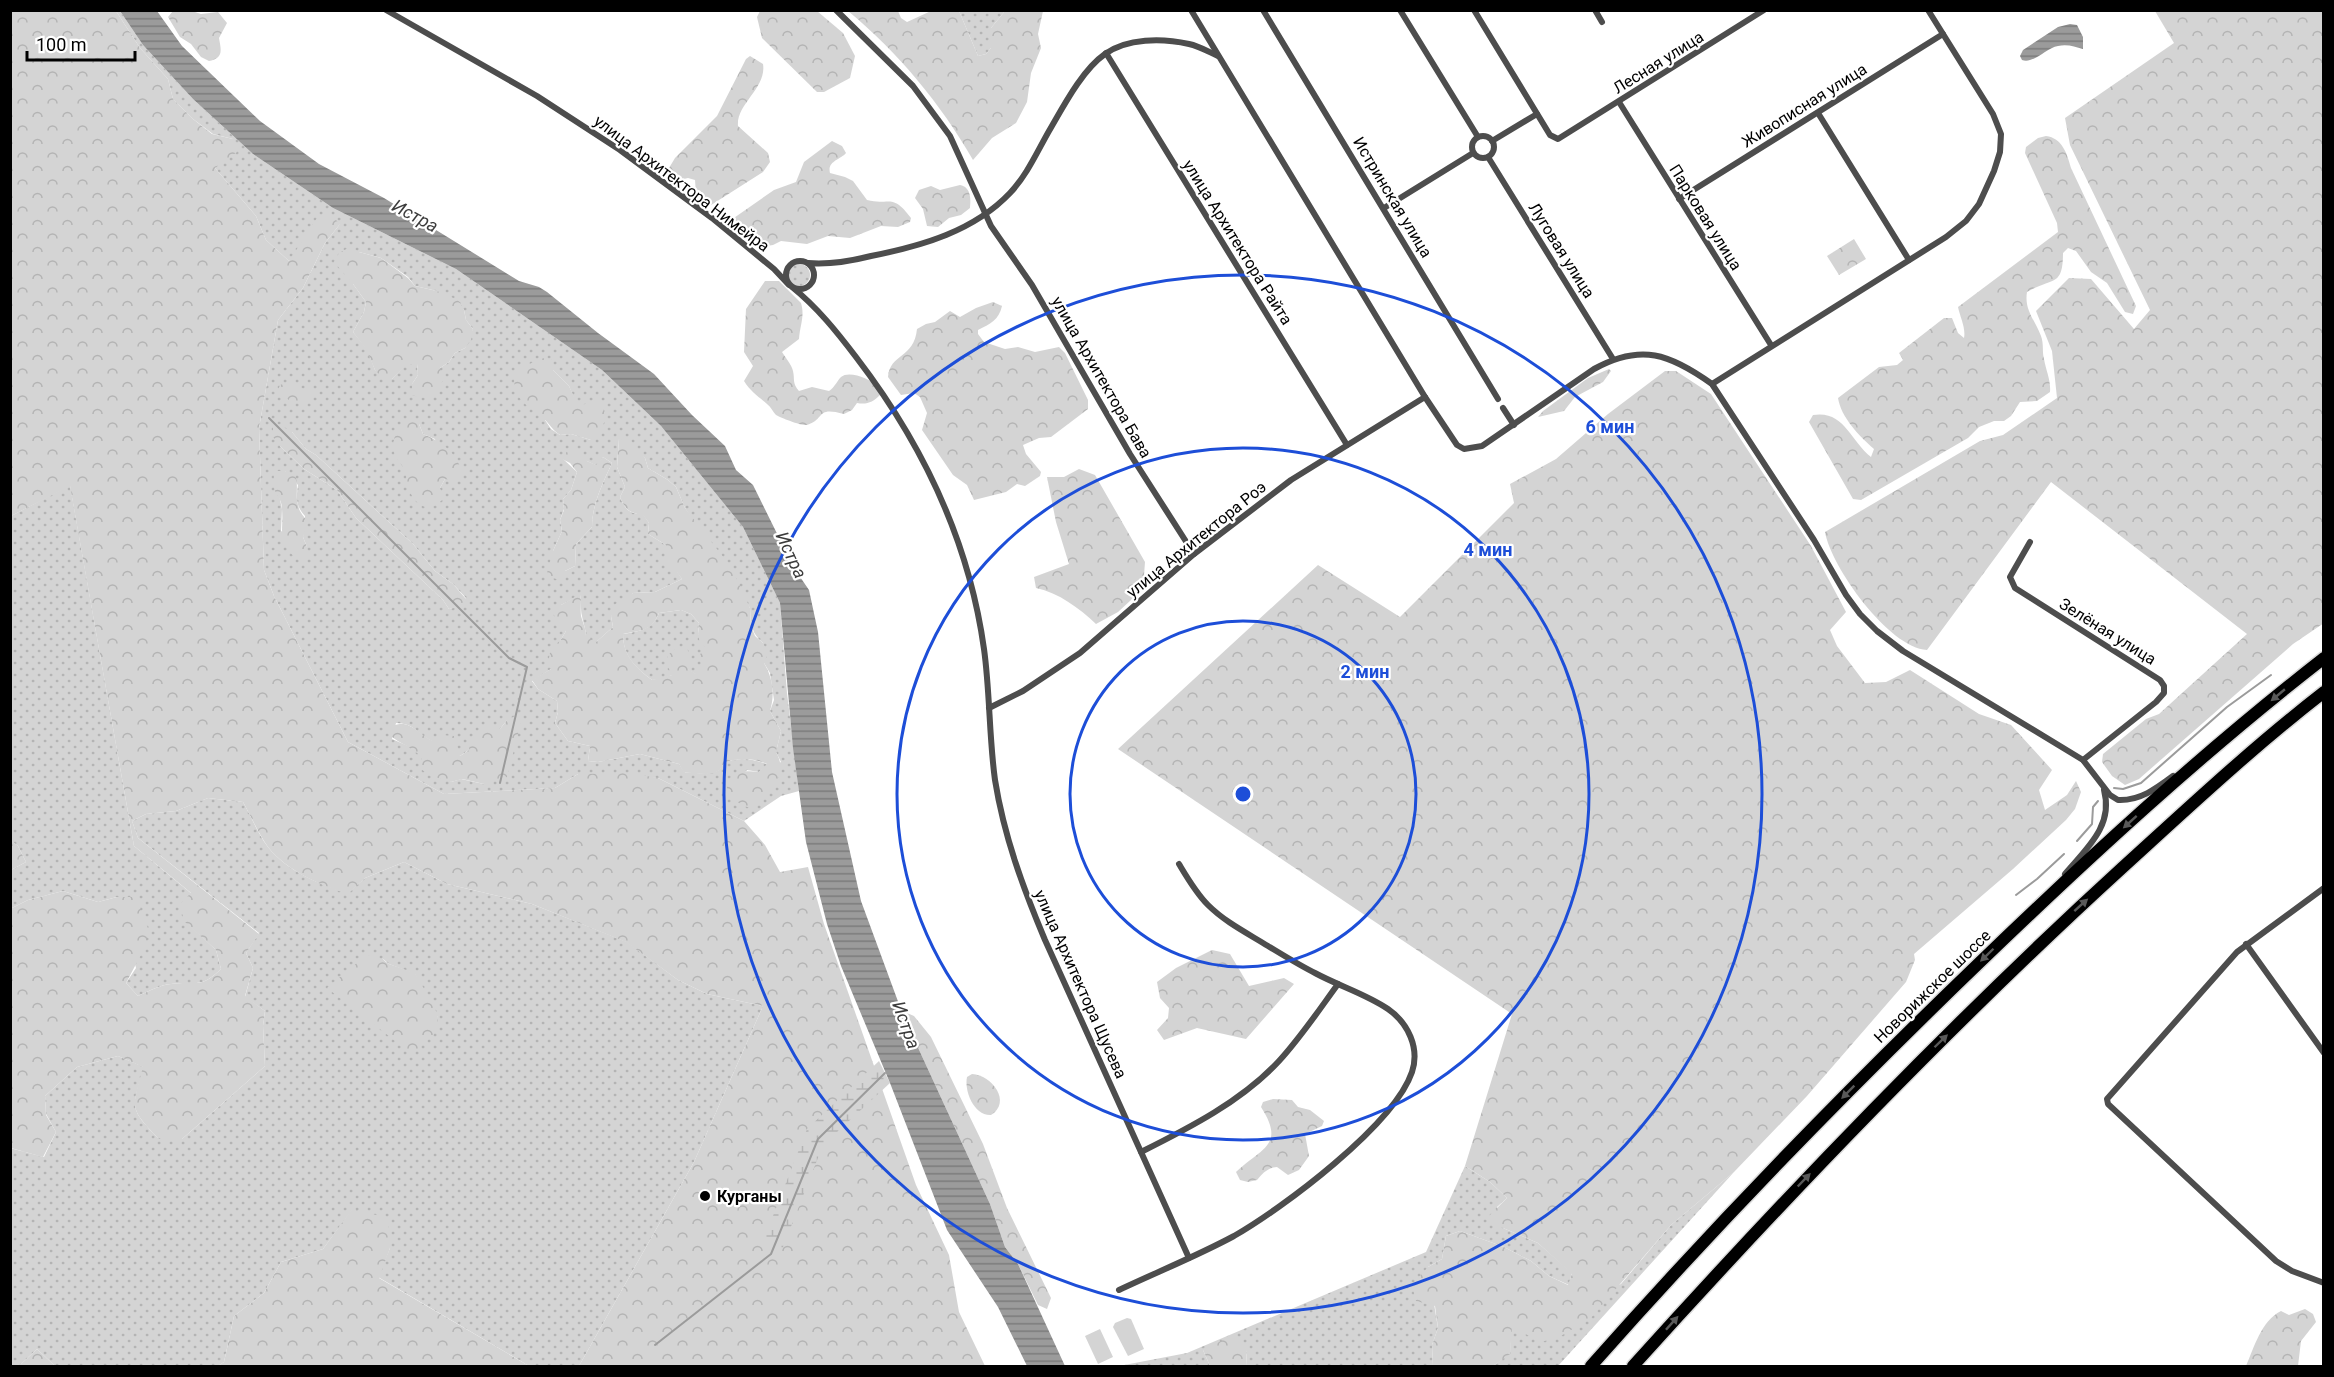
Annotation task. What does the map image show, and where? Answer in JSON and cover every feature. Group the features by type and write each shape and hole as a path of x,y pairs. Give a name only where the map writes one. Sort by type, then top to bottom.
{"highway":[{"name":"Новорижское шоссе","path":"1591,1366 1795,1146 1897,1042 2042,902 2216,747 2324,658"},
{"path":"1633,1366 1732,1256 1920,1060 2070,915 2164,829 2250,752 2324,692"}],"street":[{"name":"улица Архитектора Нимейра","path":"386,10 537,96 610,143 712,218 774,269 815,308"},
{"name":"улица Архитектора Бава","path":"836,10 913,86 950,136 985,215 1032,285 1130,454 1194,554"},
{"path":"1191,10 1425,397 1452,439 1464,449 1482,446 1613,358 1631,354 1652,354 1670,358 1688,367 1712,384 1860,614 1903,651 2083,760 2103,787 2118,800 2136,799 2155,789 2216,747"},
{"name":"Истринская улица","path":"1263,10 1498,399"},
{"path":"1400,10 1478,137"},
{"path":"1474,10 1537,114 1492,141"},
{"path":"1595,10 1602,22"},
{"name":"Лесная улица","path":"1537,114 1550,135 1558,139 1764,10"},
{"path":"1712,384 1946,237 1966,221 1979,204 2000,152 2001,134 1993,114 1928,10"},
{"name":"Живописная улица","path":"1679,199 1943,34"},
{"path":"1106,53 1131,42 1161,41 1190,44 1219,56"},
{"name":"улица Архитектора Нимейра","path":"774,269 800,261 832,263 902,250 935,240 985,215 1018,184 1031,166 1072,92 1096,61 1106,53"},
{"name":"улица Архитектора Райта","path":"1106,53 1347,445"},
{"name":"Парковая улица","path":"1619,102 1771,345"},
{"path":"1818,113 1909,260"},
{"path":"1478,137 1492,141 1494,147 1488,157 1477,157 1473,153 1473,141 1478,137"},
{"path":"1384,208 1473,153"},
{"name":"Луговая улица","path":"1488,157 1613,358"},
{"path":"808,263 813,270 814,278"},
{"path":"815,308 809,296 811,285 822,268 832,263"},
{"path":"789,266 786,277 790,286 804,289 811,285"},
{"name":"улица Архитектора Щусева","path":"815,308 836,331 892,408 919,453 955,529 970,578 984,648 995,779 1003,822 1026,895 1189,1258"},
{"name":"улица Архитектора Роэ","path":"989,708 1023,691 1080,653 1194,554 1291,480 1425,397"},
{"path":"1503,408 1514,425"},
{"name":"Зелёная улица","path":"2030,542 2010,577 2015,588 2160,680 2164,686 2164,693 2156,702 2083,760"},
{"path":"2042,902 2099,833 2107,814 2103,787"},
{"path":"1119,1290 1234,1236 1300,1192 1369,1130 1407,1084 1415,1057 1414,1043 1409,1032 1389,1010 1314,973 1227,921 1191,886 1179,864"},
{"path":"2324,888 2246,944 2108,1096 2107,1102 2276,1261 2292,1271 2324,1283"},
{"path":"2246,944 2324,1053"},
{"path":"1141,1152 1214,1113 1277,1063 1302,1034 1338,984"}],"green space":[{"path":"11,11 116,11 140,48 168,79 173,99 212,134 233,139 237,152 215,168 256,216 266,240 289,261 319,215 334,218 340,224 325,243 303,288 278,320 259,428 264,570 274,596 348,742 444,794 555,788 578,774 630,773 658,778 744,821 765,845 780,872 808,867 824,924 916,1185 949,1255 959,1312 985,1366 579,1366 694,1162 763,1006 707,994 678,980 626,942 532,904 447,884 404,862 365,878 348,894 326,886 294,870 276,856 264,842 243,802 208,798 176,811 146,814 132,821 138,838 259,934 246,953 253,968 245,996 265,1011 263,1026 265,1066 182,1139 159,1139 137,1113 136,1091 143,1067 118,1056 77,1067 45,1096 46,1115 56,1132 43,1157 11,1148 12,908 28,900 63,891 98,902 117,897 136,897 149,931 144,949 126,983 138,996 154,988 167,985 202,982 214,976 221,969 216,950 185,922 179,905 191,893 134,846 70,486 11,516"},
{"path":"116,11 120,11 143,45 193,99 253,154 333,208 456,269 602,370 661,426 743,527 780,603 787,693 799,791 781,796 744,821 658,778 578,774 555,788 444,794 348,742 274,596 264,570 259,428 278,320 303,288 325,243 340,224 289,261 266,240 256,216 215,168 233,139 213,134 193,119 173,99 168,79 140,48","holes":["359,252 381,258 408,277 415,286 437,291 464,310 466,320 473,329 465,348 455,353 449,362 440,368 412,384 418,375 417,364 407,363 392,379 375,370 367,349 353,332 364,312 366,302 353,284","553,370 569,386 591,440 571,434 560,435 551,429 545,420","419,424 423,434 435,439 445,479 440,488 407,484 407,473","292,432 306,449 316,455 413,544 435,571 453,584 466,598 459,606 449,609 443,600 356,518 337,490 304,469 280,446","619,439 645,458 648,468 676,487 685,508 750,608 751,623 763,643 764,663 770,673 774,700 770,711 781,731 776,752 781,762 727,791 747,770 759,772 768,765 741,759 725,763 716,771 685,773 679,764 640,754 598,762 588,761 590,746 568,741 555,723 558,712 557,701 538,689 532,681 551,669 560,641 566,631 561,605 580,595 586,637 595,643 613,627 611,616 633,593 655,592 682,579 667,556 666,545 648,534 649,523 643,514 631,512 624,505 620,497 625,487 617,467","561,457 587,461 597,466 603,457 612,463 596,502 592,527 576,544 575,566 565,571 553,551 562,531 560,520 564,509 563,499 571,490 577,472","285,471 298,485 297,502 305,516 303,537 307,547 281,531 282,509 274,472","507,720 484,784 461,779 451,782 415,749 392,739 396,723 409,726 429,740 460,756 500,729"]},
{"path":"173,11 192,11 201,14 218,12 227,23 219,38 221,50 217,58 209,61 201,57 191,44 180,37 168,17"},
{"path":"760,11 817,11 843,33 855,56 850,78 824,92 817,92 762,38 757,17"},
{"path":"848,11 898,11 901,18 907,22 931,11 959,11 978,56 986,54 991,48 991,28 1005,11 1043,11 1038,34 1041,48 1031,73 1027,102 1016,123 992,138 973,160 933,99 901,61"},
{"path":"959,11 1005,11 991,28 991,48 986,54 978,56"},
{"path":"2155,11 2323,11 2324,623 2293,644 2139,779 2125,785 2112,776 2102,762 2103,754 2146,719 2159,714 2247,634 2051,482 1927,650 1912,646 1896,636 1864,603 1838,565 1825,532 1980,441 2003,435 2057,398 2052,351 2036,311 2069,278 2091,279 2134,329 2150,310 2070,145 2065,118 2174,43"},
{"path":"750,56 763,64 763,73 742,110 738,126 768,153 770,162 763,172 708,207 696,194 695,180 688,178 675,181 666,173 675,158 717,116 746,59"},
{"path":"2046,136 2060,143 2066,152 2071,168 2136,306 2133,314 2125,312 2107,283 2091,272 2076,251 2068,248 2063,253 2061,272 2058,277 2027,292 2026,298 2042,339 2050,392 2037,401 2020,402 2011,416 2004,421 1994,421 1979,427 1968,438 1861,500 1853,499 1809,422 1813,415 1832,417 1846,428 1871,457 1874,449 1847,419 1838,398 1879,367 1897,365 1903,360 1899,353 1944,318 1952,318 1958,333 1964,338 1964,326 1958,307 2058,232 2057,223 2025,153 2026,147 2038,138"},
{"path":"832,141 842,146 846,153 832,163 830,173 853,181 867,200 895,202 911,218 910,222 898,227 881,226 850,238 828,236 807,244 781,241 761,247 745,239 741,227 731,220 774,190 796,182 804,162"},
{"path":"960,185 968,191 970,208 961,215 949,218 938,227 927,226 923,209 915,198 919,190 931,186 940,190"},
{"path":"1854,239 1866,259 1839,275 1827,256"},
{"path":"350,247 381,258 415,286 437,291 458,300 464,310 466,320 473,329 471,340 465,348 455,353 449,362 440,368 445,378 432,395 419,397 412,395 412,384 418,375 417,364 407,364 392,379 382,378 375,370 366,349 353,332 364,312 366,302 334,262 339,253"},
{"path":"799,264 807,267 810,275 807,283 799,286 791,283 788,275 791,267"},
{"path":"765,281 779,281 801,303 799,339 782,352 790,364 799,391 812,387 829,391 841,377 849,374 860,376 873,383 880,395 870,402 857,403 852,410 844,414 825,412 807,425 776,415 744,381 753,366 744,352 746,309"},
{"path":"993,302 1002,306 1001,311 990,323 978,330 984,342 1005,349 1018,347 1035,352 1059,347 1065,353 1088,400 1088,409 1051,437 1039,438 1023,445 1026,454 1041,472 1040,476 1025,486 1017,484 1006,492 974,500 967,485 953,475 922,430 927,413 920,397 914,393 901,395 888,377 893,364 911,346 917,329 935,322 950,311 960,317"},
{"path":"540,358 551,359 553,370 569,386 578,405 600,402 605,418 591,440 571,434 560,435 519,397 514,377 521,369"},
{"path":"1609,369 1611,371 1603,382 1575,397 1564,411 1538,417 1588,378"},
{"path":"1665,371 1676,371 1711,394 1811,546 1846,612 1830,630 1837,646 1865,683 1886,682 1910,670 1979,714 2011,725 2052,770 2039,790 2045,810 2067,795 2076,781 2081,792 2075,809 2066,820 1914,954 1915,960 1906,982 1807,1096 1734,1172 1671,1225 1590,1319 1559,1337 1541,1342 1512,1327 1510,1354 1493,1366 1433,1366 1432,1345 1438,1328 1435,1306 1416,1301 1412,1285 1428,1267 1442,1259 1446,1236 1460,1231 1504,1247 1531,1261 1549,1276 1568,1285 1572,1274 1538,1243 1486,1219 1507,1198 1490,1182 1465,1166 1512,1014 1118,749 1318,565 1400,617 1514,503 1510,484 1556,459 1608,414"},
{"path":"291,381 299,388 310,390 312,395 306,403 291,402 278,390 280,385"},
{"path":"410,418 419,424 423,434 436,440 452,453 462,472 456,481 445,479 440,488 444,498 432,506 422,506 413,498 407,485 405,471 393,449 396,434"},
{"path":"273,421 292,432 306,449 316,455 413,544 435,571 453,584 466,599 459,607 449,609 443,600 356,518 337,490 304,469 280,446 273,437"},
{"path":"619,439 630,440 645,458 648,468 676,487 685,508 731,567 750,608 751,626 755,636 763,643 768,653 764,663 772,687 770,711 781,731 776,752 781,769 776,783 753,808 742,805 727,792 727,781 742,772 759,772 767,764 740,759 729,761 715,773 706,774 684,773 679,764 640,754 598,762 588,761 590,746 568,741 555,723 558,712 557,701 538,689 532,680 551,669 549,658 551,647 560,641 566,631 553,614 561,605 580,594 581,616 586,636 596,642 613,627 611,616 614,605 633,593 655,592 682,579 676,571 665,567 666,545 648,534 649,523 643,515 631,512 624,505 620,497 625,487 617,467","holes":["681,610 691,614 699,623 700,644 709,649 700,654 701,665 696,674 688,669 691,659 687,648 676,648 668,655 667,665 672,675 652,680 631,660 625,648 623,634 649,627 659,613"]},
{"path":"569,450 580,452 587,461 596,465 603,457 612,463 596,502 592,527 576,544 575,566 565,571 560,580 549,577 547,573 562,531 560,520 564,510 563,499 571,490 577,472 570,463 560,458"},
{"path":"1079,469 1095,475 1145,562 1143,589 1118,612 1096,624 1083,612 1053,593 1036,588 1034,577 1069,564 1056,522 1047,477 1064,477"},
{"path":"274,471 285,471 295,475 299,510 306,521 303,537 307,547 307,558 296,558 283,541 282,506 274,489"},
{"path":"70,485 134,846 192,894 185,921 216,950 221,969 214,976 202,982 167,985 154,988 138,996 126,983 136,968 117,897 98,902 63,891 28,900 12,908 11,913 11,870 26,862 18,846 10,840 11,516"},
{"path":"681,610 691,614 699,623 698,634 710,649 697,675 687,669 662,679 652,680 631,660 625,649 623,634 640,631 649,626 659,613"},
{"path":"517,715 522,719 507,777 484,784 462,779 451,782 429,775 421,769 422,758 385,730 400,724 411,726 433,741 442,735 454,736 460,756 469,750 470,739 489,726 500,729 507,720"},
{"path":"208,798 243,802 261,836 276,856 294,870 326,886 348,893 365,878 404,862 447,884 532,904 627,942 678,980 707,994 763,1006 694,1162 579,1366 529,1366 378,1277 390,1248 352,1210 323,1249 281,1262 264,1293 234,1316 224,1362 218,1366 55,1366 37,1349 19,1366 11,1366 10,1148 44,1157 56,1132 46,1114 45,1096 77,1067 118,1056 144,1067 135,1100 137,1113 142,1120 159,1139 182,1139 265,1066 263,1026 265,1011 245,997 253,968 246,953 259,933 138,838 132,821 146,814 176,811","holes":["382,958 389,964 415,974 438,1018"]},
{"path":"11,840 18,846 26,862 11,870"},
{"path":"1212,950 1230,954 1249,986 1284,978 1294,984 1246,1039 1197,1028 1164,1040 1157,1030 1168,1018 1169,1008 1160,998 1157,982 1176,968"},
{"path":"373,954 389,964 415,973 435,1008 438,1018 433,1035 412,1054 327,988 364,957"},
{"path":"907,1013 914,1016 931,1037 983,1144 1007,1208 1051,1298 1047,1309 1038,1305 1018,1264 1005,1247 990,1204 903,1015"},
{"path":"879,1061 890,1083 823,1145 781,1252 764,1239 807,1129"},
{"path":"972,1074 986,1079 997,1090 1000,1103 991,1115 980,1111 972,1102 966,1083 967,1077"},
{"path":"1273,1099 1292,1100 1298,1107 1310,1110 1324,1121 1322,1126 1305,1134 1309,1156 1299,1170 1288,1175 1277,1167 1266,1171 1257,1180 1248,1182 1240,1180 1236,1172 1261,1151 1271,1138 1268,1120 1261,1107 1263,1102"},
{"path":"1465,1166 1490,1182 1507,1198 1497,1207 1503,1228 1538,1243 1572,1273 1569,1285 1549,1276 1531,1261 1504,1247 1460,1231 1446,1236 1442,1259 1428,1267 1438,1328 1432,1345 1433,1366 1247,1366 1246,1350 1203,1350 1210,1366 1119,1366 1187,1353 1426,1252"},
{"path":"1734,1172 1558,1366 1493,1366 1510,1353 1511,1327 1621,1284 1671,1225"},
{"path":"352,1209 388,1218 390,1248 379,1278 529,1366 218,1366 224,1362 234,1316 264,1293 281,1262 323,1249"},
{"path":"2305,1309 2313,1314 2316,1322 2301,1341 2298,1366 2246,1366 2263,1328 2274,1315 2281,1311 2289,1315"},
{"path":"1127,1318 1131,1319 1144,1349 1128,1356 1113,1327 1115,1323"},
{"path":"1100,1329 1113,1357 1098,1364 1085,1336"},
{"path":"1231,1336 1246,1350 1247,1366 1210,1366 1203,1350"},
{"path":"37,1349 55,1366 19,1366"}],"water":[{"name":"Истра","path":"120,11 157,11 182,46 260,121 319,164 384,198 519,281 547,292 654,374 725,446 736,470 753,485 794,568 809,590 818,632 832,772 861,901 903,1015 990,1204 1005,1247 1018,1264 1065,1366 1027,1366 998,1307 947,1230 890,1083 841,966 827,924 806,842 793,748 780,603 743,527 661,426 602,370 456,269 333,208 253,154 193,99 143,45"},
{"path":"2077,25 2083,37 2083,49 2058,46 2031,60 2022,60 2020,56 2023,50 2058,27"}],"waterway":[{"path":"269,418 509,658 527,667 500,783"},
{"path":"2114,788 2123,789 2141,783 2227,707 2271,675"},
{"path":"2077,841 2092,824 2093,807 2098,801"},
{"path":"2016,895 2064,854"},
{"path":"655,1345 771,1254 818,1139 885,1073"}],"place":[{"name":"Курганы","path":"705,1196"}]}
